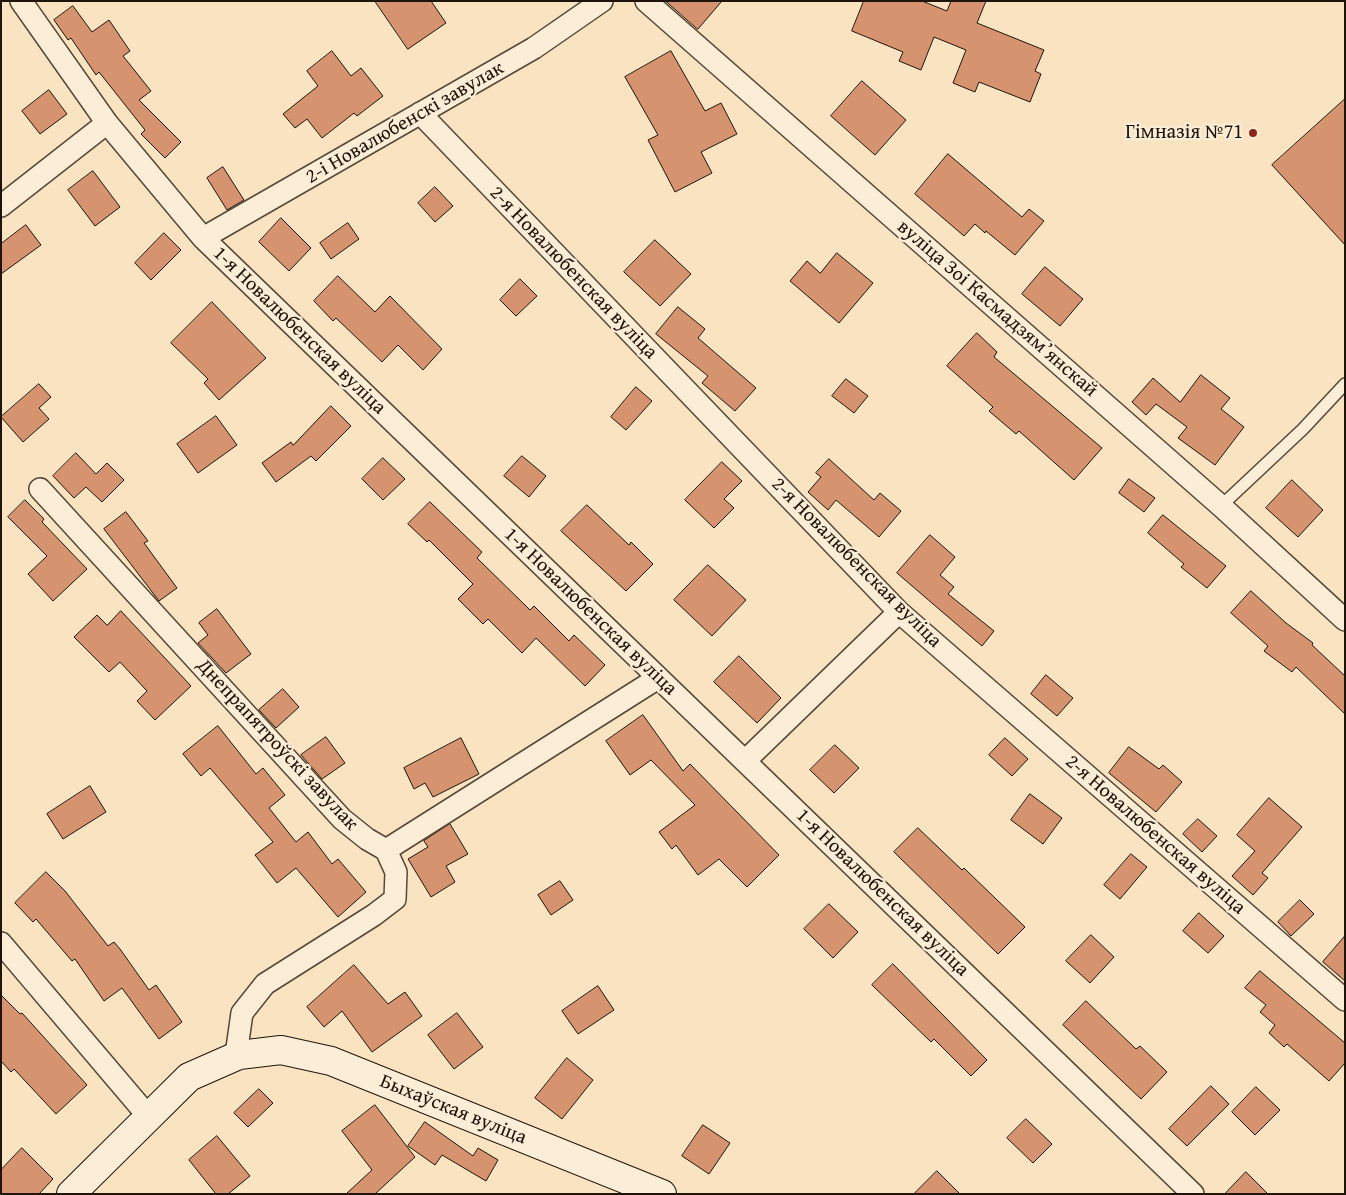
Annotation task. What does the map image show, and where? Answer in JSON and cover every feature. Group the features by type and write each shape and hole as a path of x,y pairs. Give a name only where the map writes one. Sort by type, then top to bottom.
{"main road":[{"name":"Быхаўская вуліца","path":"71,1194 189,1077 238,1055 281,1050 332,1061 662,1194"}],"street":[{"name":"1-я Новалюбенская вуліца","path":"21,1 107,123 203,238 658,678 746,760 1193,1194"},
{"name":"2-і Новалюбенскі завулак","path":"203,238 534,48 602,1"},
{"name":"вуліца Зоі Касмадзямʼянскай","path":"646,1 1221,506 1345,620"},
{"name":"2-я Новалюбенская вуліца","path":"420,113 899,612 1345,1000"},
{"path":"1,206 107,123"},
{"name":"Днепрапятроўскі завулак","path":"40,489 342,820 386,850"},
{"path":"746,760 899,612"},
{"path":"238,1055 242,1013 265,984 374,915 395,899 396,872 386,850 658,678"},
{"path":"1,943 148,1116"}],"lane":[{"path":"1221,506 1303,429 1345,384"}],"building":[{"path":"375,1 431,1 446,23 408,49"},
{"path":"666,1 722,1 698,29"},
{"path":"864,1 922,1 947,11 951,1 986,1 977,23 1044,50 1035,71 1041,74 1030,102 979,82 975,92 953,83 966,50 934,37 921,70 899,61 903,52 852,31"},
{"path":"73,6 92,32 109,20 130,51 123,56 151,91 139,100 181,142 165,158 141,134 145,130 99,72 96,75 71,38 68,40 54,20"},
{"path":"332,51 351,76 361,68 383,96 357,116 354,113 322,138 307,119 295,128 283,114 318,86 307,71"},
{"path":"671,51 705,111 721,103 737,134 701,152 712,173 675,192 648,140 658,135 625,77"},
{"path":"862,81 906,120 875,155 831,116"},
{"path":"49,90 67,114 40,134 22,111"},
{"path":"1345,99 1345,245 1272,165"},
{"path":"948,154 1022,217 1029,209 1044,221 1015,255 975,224 964,236 915,194"},
{"path":"223,167 244,200 227,210 207,178"},
{"path":"93,171 120,207 95,226 68,190"},
{"path":"435,187 453,206 435,222 418,203"},
{"path":"281,218 311,248 289,271 259,242"},
{"path":"348,223 359,239 331,259 320,243"},
{"path":"26,225 41,245 1,274 1,244"},
{"path":"164,233 181,250 151,280 135,263"},
{"path":"655,240 691,274 660,306 624,272"},
{"path":"837,253 873,283 839,323 790,281 807,261 820,273"},
{"path":"1045,267 1083,299 1060,326 1022,294"},
{"path":"338,276 375,312 390,296 442,349 423,370 398,345 382,362 336,318 333,321 314,301"},
{"path":"520,279 537,296 516,316 500,300"},
{"path":"212,302 266,358 219,400 204,383 208,379 171,343"},
{"path":"678,307 705,329 698,338 756,388 735,411 702,383 708,376 656,334"},
{"path":"977,333 997,352 994,357 1102,448 1074,480 1019,431 1016,434 989,411 993,407 947,366"},
{"path":"1201,375 1230,398 1221,409 1244,427 1215,465 1178,438 1187,427 1156,404 1146,415 1132,402 1153,378 1180,402"},
{"path":"846,379 868,396 854,413 832,396"},
{"path":"39,384 51,397 39,408 49,419 23,442 1,417"},
{"path":"636,387 652,401 626,430 611,417"},
{"path":"331,406 351,426 316,461 311,456 276,482 262,463 291,442 293,445"},
{"path":"216,416 237,445 198,473 177,444"},
{"path":"76,453 96,474 107,463 124,480 102,502 86,487 74,498 53,476"},
{"path":"522,456 546,476 529,497 504,476"},
{"path":"383,458 405,479 383,500 362,479"},
{"path":"829,459 874,500 880,493 901,511 879,537 836,500 828,510 808,492 821,477 816,473"},
{"path":"722,462 742,481 724,499 734,508 714,528 685,500"},
{"path":"1129,479 1155,498 1144,512 1119,493"},
{"path":"1292,480 1323,510 1298,537 1266,508"},
{"path":"25,500 44,519 42,522 87,569 53,601 28,574 47,556 8,517"},
{"path":"430,502 482,552 477,558 530,610 534,606 569,641 574,635 605,665 585,686 536,638 522,653 488,619 483,624 458,599 473,584 429,540 427,542 408,524"},
{"path":"587,505 629,545 631,542 653,564 626,591 561,531"},
{"path":"126,512 148,541 144,543 177,588 159,601 104,529"},
{"path":"1163,515 1226,566 1207,588 1181,567 1184,564 1148,533"},
{"path":"930,535 955,557 940,575 954,587 948,594 994,631 982,646 897,573"},
{"path":"708,565 746,600 712,636 674,600"},
{"path":"1251,591 1286,623 1313,643 1312,645 1345,676 1345,714 1296,667 1292,672 1264,651 1268,646 1231,613"},
{"path":"217,609 251,654 226,673 198,643 208,635 199,623"},
{"path":"121,611 191,686 155,720 137,701 147,691 120,662 109,672 74,637 97,615 107,625"},
{"path":"739,656 781,698 757,723 714,682"},
{"path":"1046,675 1073,698 1057,716 1031,694"},
{"path":"283,689 299,707 276,728 259,710"},
{"path":"643,715 683,771 690,764 779,855 747,887 719,859 698,875 676,845 672,849 659,832 695,805 651,760 630,775 606,741"},
{"path":"218,726 256,774 263,768 285,795 269,808 296,842 308,832 332,864 338,859 366,892 338,917 296,868 277,883 255,855 273,842 210,768 201,776 183,754"},
{"path":"326,737 345,763 322,779 301,755"},
{"path":"461,738 479,774 433,797 425,783 414,789 404,768"},
{"path":"1005,738 1028,759 1012,776 989,755"},
{"path":"835,745 859,768 834,793 810,770"},
{"path":"1129,747 1159,769 1163,765 1182,782 1156,812 1109,773"},
{"path":"90,786 106,812 63,839 47,814"},
{"path":"1030,794 1062,818 1043,844 1011,820"},
{"path":"1269,798 1302,827 1262,873 1268,878 1253,895 1232,876 1255,851 1237,835"},
{"path":"1198,819 1217,836 1202,852 1183,834"},
{"path":"450,824 468,854 446,866 455,882 431,897 408,859 428,847 424,841"},
{"path":"918,828 962,870 964,868 1025,927 998,954 894,852"},
{"path":"1131,854 1147,867 1120,899 1104,885"},
{"path":"46,872 65,891 108,946 114,942 149,990 156,985 182,1022 159,1039 122,988 104,1001 75,959 72,961 36,919 33,922 15,903"},
{"path":"560,881 573,900 551,915 538,895"},
{"path":"1300,900 1314,914 1291,936 1278,922"},
{"path":"829,904 858,932 833,958 804,929"},
{"path":"1199,913 1224,936 1208,953 1183,931"},
{"path":"1091,935 1114,957 1090,983 1066,961"},
{"path":"1345,936 1345,981 1323,962"},
{"path":"893,964 987,1060 971,1076 934,1039 931,1042 872,985"},
{"path":"354,965 388,1004 405,992 422,1016 372,1052 342,1011 324,1027 307,1007"},
{"path":"1260,971 1345,1043 1345,1063 1329,1081 1287,1044 1284,1047 1269,1033 1275,1025 1260,1012 1266,1005 1245,988"},
{"path":"598,986 614,1010 578,1034 562,1011"},
{"path":"1,995 20,1014 22,1013 87,1085 56,1114 14,1069 11,1072 1,1061"},
{"path":"1086,1001 1136,1049 1140,1046 1167,1072 1141,1099 1063,1025"},
{"path":"457,1013 483,1047 454,1069 428,1035"},
{"path":"567,1058 593,1080 562,1119 535,1098"},
{"path":"1211,1086 1229,1104 1187,1146 1169,1129"},
{"path":"1256,1087 1280,1110 1255,1135 1232,1112"},
{"path":"259,1089 273,1103 248,1127 234,1113"},
{"path":"375,1105 415,1157 375,1194 346,1194 372,1170 342,1131"},
{"path":"1026,1119 1052,1144 1033,1163 1007,1138"},
{"path":"425,1122 473,1156 478,1148 498,1160 486,1181 442,1155 435,1165 408,1146"},
{"path":"703,1125 730,1143 709,1174 682,1156"},
{"path":"217,1136 250,1176 228,1194 216,1194 189,1160"},
{"path":"22,1148 53,1179 39,1194 1,1194 1,1170"},
{"path":"937,1171 960,1194 914,1194"},
{"path":"1246,1172 1268,1194 1225,1194"}],"place":[{"name":"Гімназія №71","path":"1253,133"}]}
